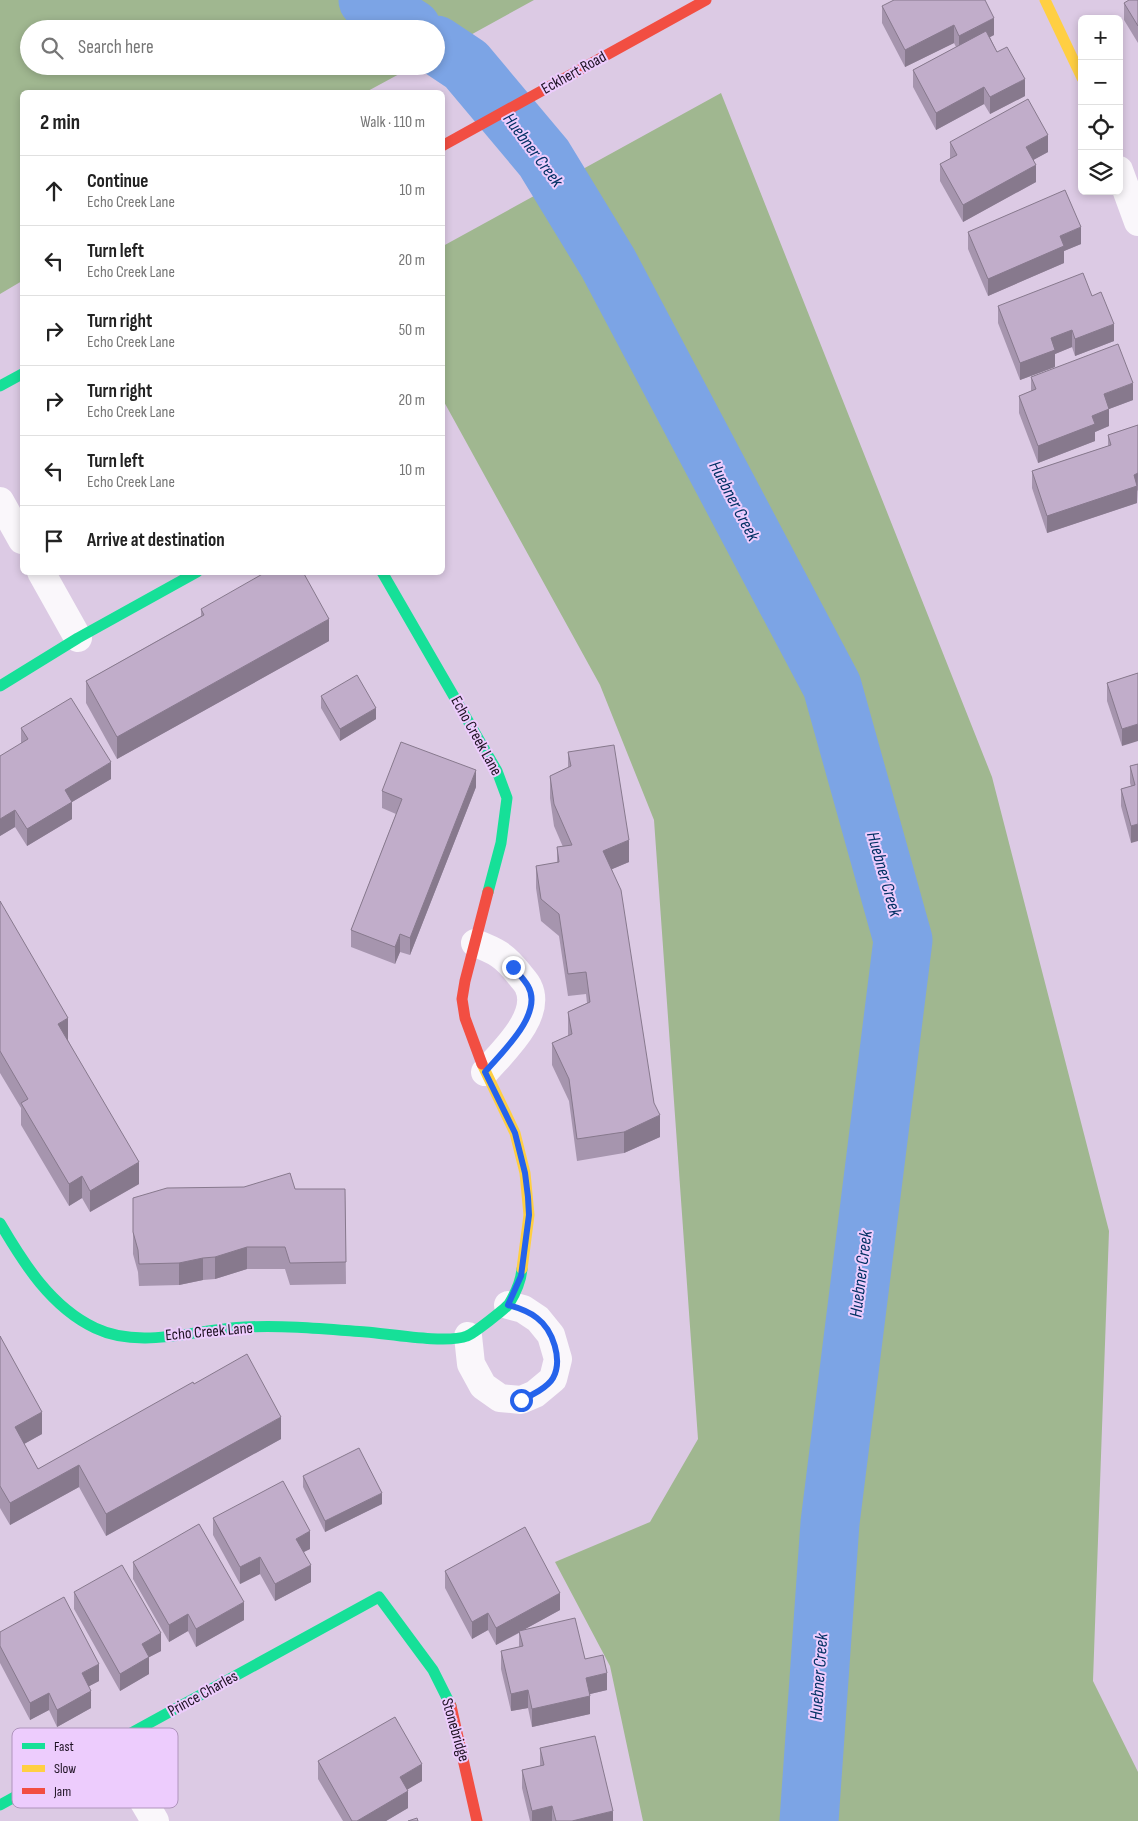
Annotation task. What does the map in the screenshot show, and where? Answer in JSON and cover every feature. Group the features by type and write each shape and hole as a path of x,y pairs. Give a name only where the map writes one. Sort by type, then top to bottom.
{"street":[{"name":"Eckhert Road","path":"445,144 706,0"},
{"path":"1045,0 1078,70"},
{"path":"1126,171 1138,222"},
{"path":"0,386 20,375"},
{"path":"0,501 20,536"},
{"path":"43,575 78,638"},
{"path":"0,686 78,638 192,575"},
{"name":"Echo Creek Lane","path":"0,1222 28,1269 52,1298 82,1322 116,1336 152,1337 246,1327 329,1329 451,1340 468,1336 508,1305 521,1276 529,1215 525,1173 515,1133 485,1072 465,1018 462,999 501,843 507,798 497,771 384,575"},
{"path":"475,943 496,951 513,967 529,987 532,1006 521,1030 485,1072"},
{"path":"468,1336 472,1364 483,1386 500,1398 521,1400 536,1394 553,1379 558,1359 551,1335 538,1319 523,1309 508,1305"},
{"name":"Prince Charles","path":"139,1728 379,1597"},
{"name":"Stonebridge","path":"379,1597 433,1670 451,1706 477,1821"},
{"name":"Prince Charles","path":"0,1805 12,1798"},
{"path":"147,1808 155,1821"}],"green space":[{"path":"0,0 534,0 445,49 445,20 20,20 20,75 397,75 370,90 20,90 20,282 0,294"},
{"path":"721,93 992,777 1109,1231 1093,1681 1138,1772 1138,1821 643,1821 610,1666 555,1562 650,1522 698,1439 654,820 600,685 445,404 445,245"}],"building":[{"path":"894,0 985,0 994,18 959,36 954,25 905,50 882,6"},
{"path":"1129,0 1138,0 1138,26 1124,3"},
{"path":"986,31 997,52 1007,47 1025,79 990,97 984,87 936,113 913,70"},
{"path":"1028,99 1048,135 1026,147 1036,165 963,205 940,164 957,155 950,142"},
{"path":"1065,190 1081,227 1060,236 1064,246 988,279 968,232"},
{"path":"1083,273 1092,296 1101,292 1114,324 1075,339 1072,330 1051,338 1055,350 1020,363 998,306"},
{"path":"1118,344 1133,383 1104,394 1109,409 1092,416 1095,424 1038,446 1019,396 1036,389 1031,377"},
{"path":"1138,425 1138,473 1134,475 1137,486 1047,516 1032,471 1111,445 1108,435"},
{"path":"261,575 305,575 329,619 117,737 86,681 204,615 201,609"},
{"path":"1138,673 1138,724 1122,729 1107,683"},
{"path":"357,675 376,708 340,729 321,696"},
{"path":"71,698 111,762 65,790 72,802 27,829 15,810 0,819 0,756 28,739 21,728"},
{"path":"401,742 476,770 410,938 400,934 395,947 351,930 402,799 382,791"},
{"path":"614,745 629,840 603,851 621,890 654,1103 660,1115 624,1132 577,1139 569,1079 552,1043 572,1034 568,1012 590,1002 586,972 568,974 559,914 541,899 536,866 559,862 557,847 572,845 554,804 550,776 571,766 568,752"},
{"path":"1138,764 1138,824 1131,826 1121,789 1135,785 1130,766"},
{"path":"0,901 68,1018 58,1024 139,1162 90,1191 82,1176 69,1184 21,1103 28,1099 0,1051"},
{"path":"290,1173 295,1189 345,1189 346,1262 290,1263 285,1247 247,1247 215,1257 179,1263 139,1264 138,1250 133,1232 133,1198 167,1188 244,1187"},
{"path":"0,1336 42,1412 15,1427 38,1469 193,1382 194,1384 247,1354 281,1417 106,1514 79,1465 10,1503 0,1486"},
{"path":"359,1448 382,1493 325,1521 303,1476"},
{"path":"283,1481 310,1531 296,1539 311,1565 275,1584 260,1557 240,1567 213,1518"},
{"path":"199,1524 244,1602 196,1629 188,1614 169,1625 133,1562"},
{"path":"525,1527 560,1593 496,1628 488,1613 472,1622 445,1571"},
{"path":"122,1565 161,1633 142,1644 149,1657 120,1674 74,1592"},
{"path":"64,1597 99,1664 82,1673 91,1691 57,1710 49,1693 30,1703 0,1646 0,1632"},
{"path":"575,1618 585,1659 603,1655 607,1673 586,1678 590,1696 532,1709 528,1690 511,1694 501,1651 523,1646 519,1631"},
{"path":"395,1717 422,1764 400,1777 408,1791 357,1821 352,1821 318,1761"},
{"path":"595,1736 613,1811 572,1821 556,1821 552,1806 532,1811 522,1770 544,1765 540,1748"}],"waterway":[{"name":"Huebner Creek","path":"368,0 398,20"},
{"name":"Huebner Creek","path":"445,51 466,65 544,158 608,263 832,686 903,940 830,1523 809,1821"}],"traffic: fast":[{"path":"0,386 20,375"},
{"path":"0,686 78,638 192,575"},
{"path":"384,575 497,771 507,798 501,843 488,892"},
{"path":"0,1223 29,1269 65,1308 95,1328 131,1337 150,1338 245,1327 275,1327 366,1332 433,1339 458,1338 476,1331 509,1304 517,1287 522,1269"},
{"path":"140,1728 379,1597 433,1670 451,1706"},
{"path":"0,1805 12,1798"}],"traffic: slow":[{"path":"1045,0 1078,70"},
{"path":"482,1064 515,1133 525,1173 529,1215 522,1269"}],"traffic: jam":[{"path":"445,144 706,0"},
{"path":"482,1064 465,1018 462,999 488,892"},
{"path":"451,1706 477,1821"}],"route":[{"path":"513,967 529,987 532,1006 521,1030 485,1072 515,1133 525,1173 528,1197 529,1215 521,1276 508,1305 523,1309 538,1319 551,1335 558,1359 553,1379 536,1394 521,1400"}]}
